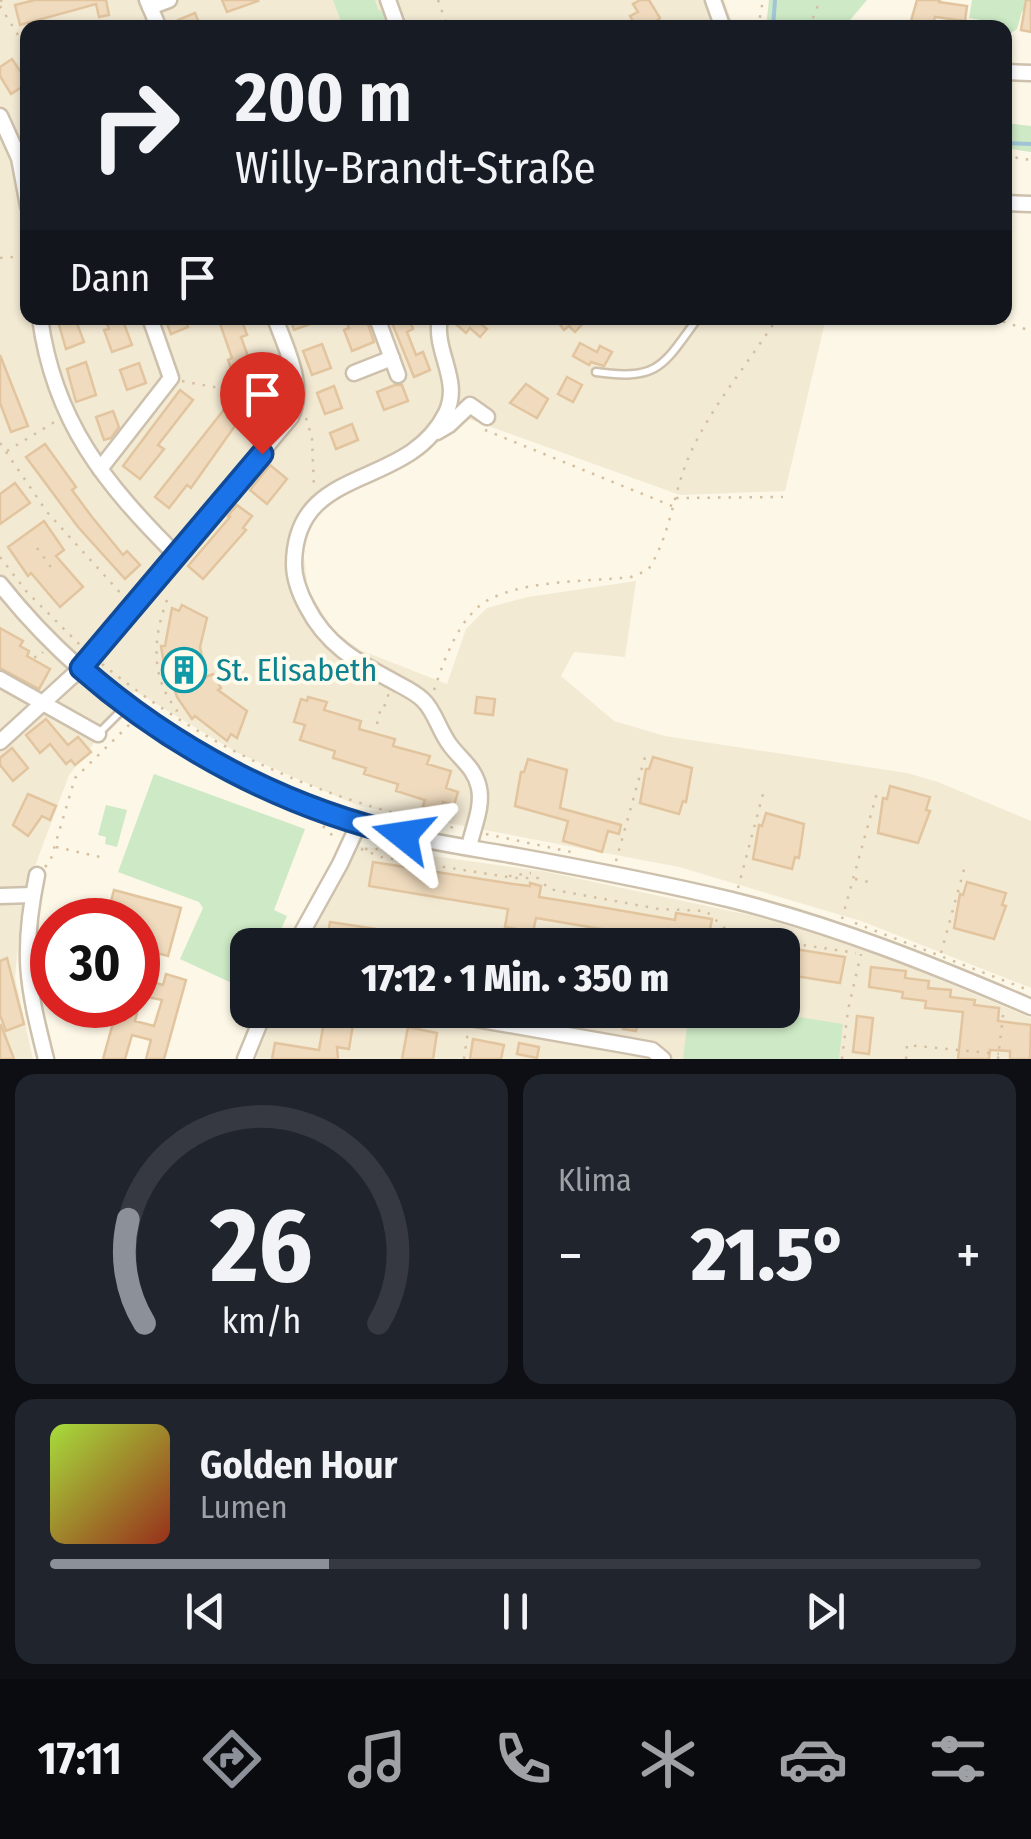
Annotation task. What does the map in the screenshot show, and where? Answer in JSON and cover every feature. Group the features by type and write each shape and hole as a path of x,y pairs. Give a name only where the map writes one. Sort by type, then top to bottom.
{"street":[{"path":"148,4 169,0"},
{"path":"0,116 20,163"},
{"path":"41,325 54,389 66,414 100,469 135,514 177,556"},
{"path":"100,469 171,378 152,325"},
{"path":"0,742 81,668 284,429 298,403 294,376 277,325"},
{"path":"380,325 398,374"},
{"path":"432,435 452,396 439,344 440,325"},
{"path":"354,373 392,358"},
{"path":"470,847 480,803 478,781 470,765 452,749 420,696 340,651 326,637 296,583 294,562 299,531 314,504 324,495 386,468 449,425 470,405 483,422"},
{"path":"0,584 81,668 132,710 202,755 251,780 359,823 698,892 918,958 1003,1002 1031,1007"},
{"path":"0,679 98,734"},
{"path":"305,928 359,823"},
{"path":"37,875 27,929 26,974 46,1059"},
{"path":"0,896 33,896"},
{"path":"246,1059 258,1028"},
{"path":"527,1028 641,1048 658,1053 663,1059"}],"lane":[{"path":"596,372 635,376 652,372 693,325"},
{"path":"98,734 132,710"}],"path":[{"path":"1,2 20,36"},
{"path":"429,706 460,628 478,608 512,590 642,574 648,570 660,550 674,498 703,427 773,325"},
{"path":"183,381 298,403 312,438 314,504"},
{"path":"6,451 66,414"},
{"path":"483,422 673,506"},
{"path":"0,443 47,512 126,598"},
{"path":"674,498 783,496"},
{"path":"37,548 53,570"},
{"path":"166,600 156,650 161,686 177,710 174,717"},
{"path":"34,658 44,651"},
{"path":"377,724 386,700"},
{"path":"37,875 50,862 75,778 132,710"},
{"path":"616,861 645,757"},
{"path":"861,952 842,938 853,878 878,789"},
{"path":"738,888 763,794"},
{"path":"55,846 100,857"},
{"path":"364,850 389,849"},
{"path":"85,862 88,854"},
{"path":"940,954 965,866"},
{"path":"544,874 503,877 538,878 549,890 660,909 695,908 712,913 732,934 861,952"},
{"path":"853,878 868,882"},
{"path":"696,904 712,908"},
{"path":"842,1059 861,952"},
{"path":"1003,1002 1014,1011"},
{"path":"906,1059 908,1045 998,1056 1003,1002"},
{"path":"464,1059 469,1028"}],"shaded area":[{"path":"0,0 724,0 731,20 20,20 20,325 824,325 785,491 680,495 466,418 383,477 319,503 302,541 308,589 332,629 360,650 447,684 466,629 487,608 528,597 636,581 625,657 574,652 561,676 614,721 665,736 907,773 1031,821 1031,988 861,921 679,867 359,806 236,752 135,691 69,775 35,866 21,912 15,978 33,1059 0,1059"},
{"path":"346,844 547,872 796,928 310,928"},
{"path":"800,929 859,946 1031,1018 1031,1059 256,1059 268,1028 800,1028"}],"green space":[{"path":"333,0 375,0 378,9 388,16 385,20 340,20"},
{"path":"769,0 867,0 850,20 767,20"},
{"path":"972,0 1031,0 1031,12 1022,11 1017,29 1012,32 1012,20 969,18"},
{"path":"1012,124 1031,126 1031,152 1012,149"},
{"path":"154,774 305,829 274,910 287,916 282,928 230,928 230,982 180,959 203,908 199,902 118,872"},
{"path":"106,805 127,810 117,847 105,844 106,837 98,835"},
{"path":"800,1017 843,1024 839,1059 683,1059 687,1028 800,1028"}],"building":[{"path":"35,0 106,0 109,15 99,17 96,4 38,20 20,20 20,25 15,5"},
{"path":"222,0 257,0 258,1 227,12"},
{"path":"649,0 660,18 632,20 630,16 638,12 633,4"},
{"path":"917,0 967,6 965,20 911,20"},
{"path":"1026,0 1031,0 1031,32 1021,30"},
{"path":"195,13 198,20 178,20"},
{"path":"12,59 20,71 20,88 11,94 0,76 0,67"},
{"path":"59,325 78,325 84,342 66,349"},
{"path":"108,325 125,325 132,345 112,352 104,330 109,329"},
{"path":"168,325 187,325 188,327 171,334"},
{"path":"220,325 243,325 247,335 241,337 254,373 235,380 228,360 232,358"},
{"path":"348,325 368,325 374,342 352,351 344,330"},
{"path":"393,325 412,325 413,329 407,332 416,355 423,352 430,370 414,377"},
{"path":"457,325 482,325 487,329 480,337 470,328 466,333"},
{"path":"560,325 582,325 575,332 569,326 564,330"},
{"path":"580,343 597,352 600,346 612,352 604,366 591,362 589,365 573,356"},
{"path":"322,344 331,368 312,375 303,351"},
{"path":"0,355 28,426 11,432 0,403"},
{"path":"86,362 96,395 76,402 67,369"},
{"path":"139,363 146,383 127,390 120,370"},
{"path":"567,377 582,385 573,402 558,394"},
{"path":"526,384 548,399 537,418 510,403"},
{"path":"402,385 408,401 384,410 377,392"},
{"path":"334,386 342,408 325,414 317,393"},
{"path":"180,390 193,400 158,445 164,449 140,479 123,466"},
{"path":"230,402 244,413 191,488 187,485 169,508 155,497"},
{"path":"113,411 119,427 111,438 104,440 96,417"},
{"path":"352,424 358,440 336,449 330,433"},
{"path":"45,444 92,517 123,555 127,551 140,565 125,579 78,527 26,457"},
{"path":"270,465 287,479 267,504 250,490"},
{"path":"15,483 30,503 0,524 0,494"},
{"path":"237,505 252,516 243,528 246,530 203,579 188,566"},
{"path":"44,521 64,550 56,556 83,587 60,607 31,573 28,576 8,547"},
{"name":"St. Elisabeth","path":"182,605 207,618 200,647 206,677 213,674 221,688 218,690 247,711 237,738 231,734 227,741 195,716 192,719 177,697 170,676 166,677 161,646 165,646 172,608 179,611"},
{"path":"0,628 23,641 20,646 29,651 27,656 50,669 39,689 0,668"},
{"path":"308,697 327,702 324,710 361,721 359,729 395,739 393,746 430,756 427,764 451,771 446,788 458,792 454,805 443,802 440,811 423,806 425,800 396,791 398,784 364,774 366,768 333,758 335,751 300,740 305,725 294,722 301,699 307,701"},
{"path":"477,697 495,699 493,715 475,713"},
{"path":"46,719 68,745 78,737 91,752 75,765 71,760 66,764 50,744 40,753 26,735"},
{"path":"12,748 28,768 13,781 0,765 0,758"},
{"path":"653,757 692,768 686,802 683,801 679,814 640,803 646,769"},
{"path":"528,759 567,770 560,808 621,825 619,834 608,831 602,852 563,841 568,821 515,806 521,772"},
{"path":"890,786 930,797 926,810 930,811 918,843 878,833 883,798 887,799"},
{"path":"28,794 56,806 50,820 42,816 28,836 13,825"},
{"path":"766,813 804,824 799,858 795,857 792,869 753,859 759,825 762,826"},
{"path":"373,862 513,884 530,883 541,886 539,897 675,920 676,913 712,919 710,928 595,928 536,918 534,928 511,928 505,927 508,909 369,886"},
{"path":"967,882 1006,893 1002,905 1006,906 994,939 954,928 960,894 963,895"},
{"path":"114,890 144,898 112,898"},
{"path":"160,902 181,908 168,956 160,954"},
{"path":"330,922 370,928 329,928"},
{"path":"800,950 845,957 840,983 800,977"},
{"path":"7,958 24,1024 6,1031 0,1015 0,961"},
{"path":"871,967 906,971 905,978 929,981 928,988 951,990 950,997 999,1008 998,1021 1031,1025 1030,1059 1010,1059 1010,1051 990,1050 989,1059 958,1059 963,1012 925,1008 926,1001 902,998 903,992 869,987"},
{"path":"166,974 186,980 164,1059 146,1059 151,1040 132,1035 125,1059 103,1059 112,1028 160,1028 160,984 163,985"},
{"path":"857,1016 873,1018 869,1054 853,1052"},
{"path":"1,1025 14,1059 0,1059"},
{"path":"323,1028 352,1028 349,1049 337,1047 338,1059 272,1059 275,1043 319,1050"},
{"path":"408,1028 437,1033 433,1059 402,1059"},
{"path":"473,1039 504,1045 501,1059 470,1059"},
{"path":"519,1043 539,1047 537,1058 517,1054"}],"waterway":[{"path":"774,20 775,0"},
{"path":"1012,143 1031,144"}],"place":[{"name":"St. Elisabeth","path":"184,670"}],"route":[{"path":"262,454 81,668 137,714 227,768 285,796 403,835"}]}
